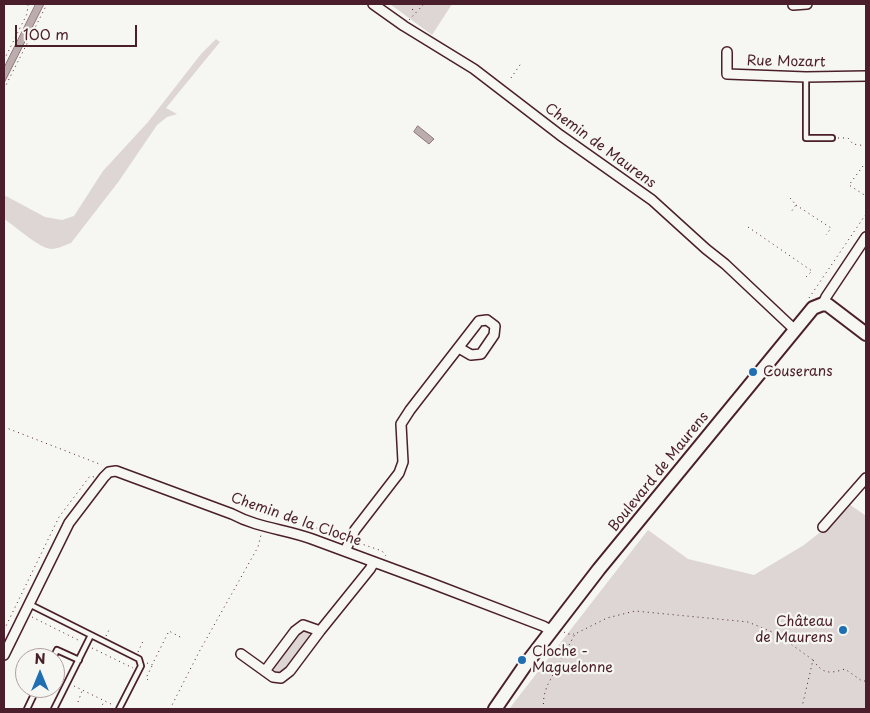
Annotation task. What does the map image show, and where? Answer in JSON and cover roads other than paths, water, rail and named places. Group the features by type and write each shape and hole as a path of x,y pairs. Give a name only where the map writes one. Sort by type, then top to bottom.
{"street":[{"name":"Chemin de Maurens","path":"373,4 404,26 474,69 560,135 652,200 725,264 795,330"},
{"path":"793,4 807,4"},
{"name":"Rue Mozart","path":"728,52 727,74 806,77 866,76"},
{"path":"866,237 823,304 832,308 866,334"},
{"name":"Boulevard de Maurens","path":"494,709 600,570 813,308 823,304"},
{"path":"345,551 350,539 399,472 403,462 401,424 459,348 479,322 487,320 495,326 494,334 481,354 471,355 459,348"},
{"name":"Chemin de la Cloche","path":"29,604 69,523 109,472 116,472 130,475 250,522 275,530 296,533 552,631"},
{"path":"823,527 866,478"},
{"path":"241,654 273,677 281,678 290,670 374,562"},
{"path":"4,655 29,604"},
{"path":"265,671 295,630 303,625 320,631"}],"lane":[{"path":"806,77 806,138 832,138"},
{"path":"29,604 137,658 141,666 117,708"},
{"path":"54,709 91,635"},
{"path":"65,654 78,660"}],"place":[{"name":"Couserans","path":"753,372"},
{"name":"Château de Maurens","path":"843,630"},
{"name":"Cloche - Maguelonne","path":"522,660"}]}
